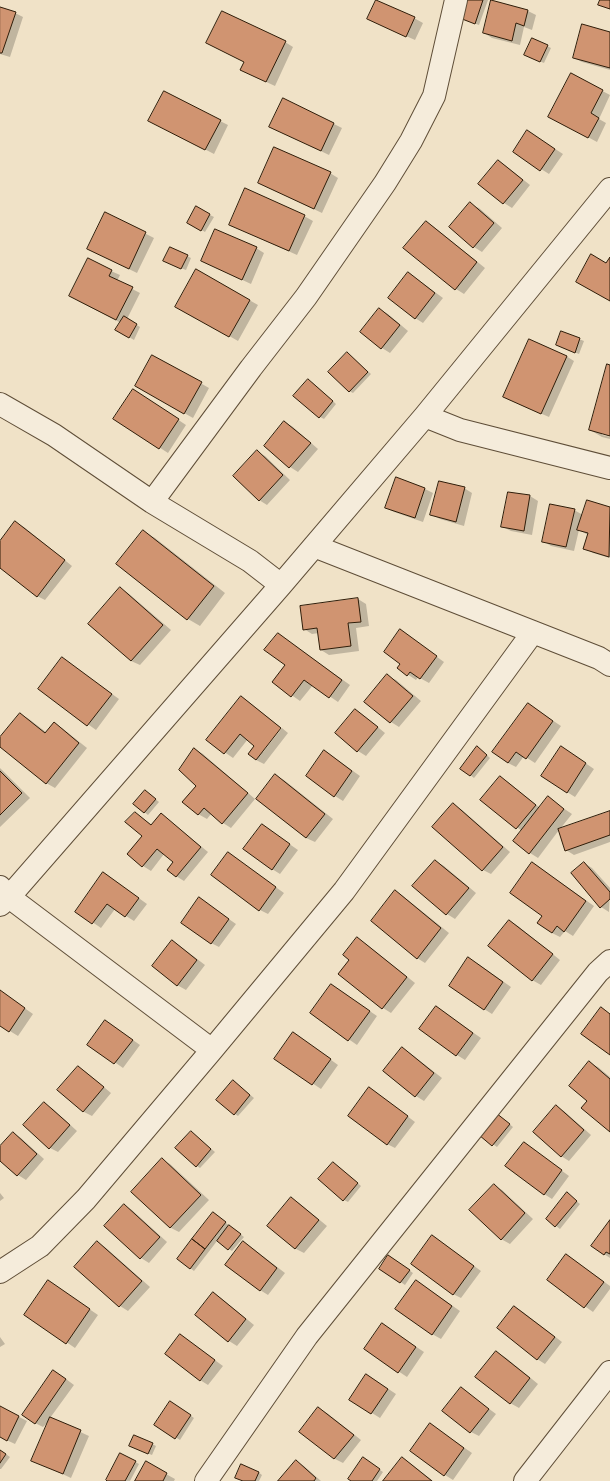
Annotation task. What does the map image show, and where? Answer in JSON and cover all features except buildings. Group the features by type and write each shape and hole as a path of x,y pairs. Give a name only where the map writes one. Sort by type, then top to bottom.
{"street":[{"path":"152,502 251,368 306,297 385,183 411,141 434,96 456,0"},
{"path":"212,1050 3,896 281,585 425,416 610,189"},
{"path":"0,404 54,435 152,502 250,561 281,585"},
{"path":"425,416 460,430 610,468"},
{"path":"314,546 599,658 610,665"},
{"path":"0,1272 40,1246 86,1199 212,1050 344,891 533,632"},
{"path":"206,1481 307,1336 598,972 610,961"},
{"path":"524,1481 610,1372"}]}
